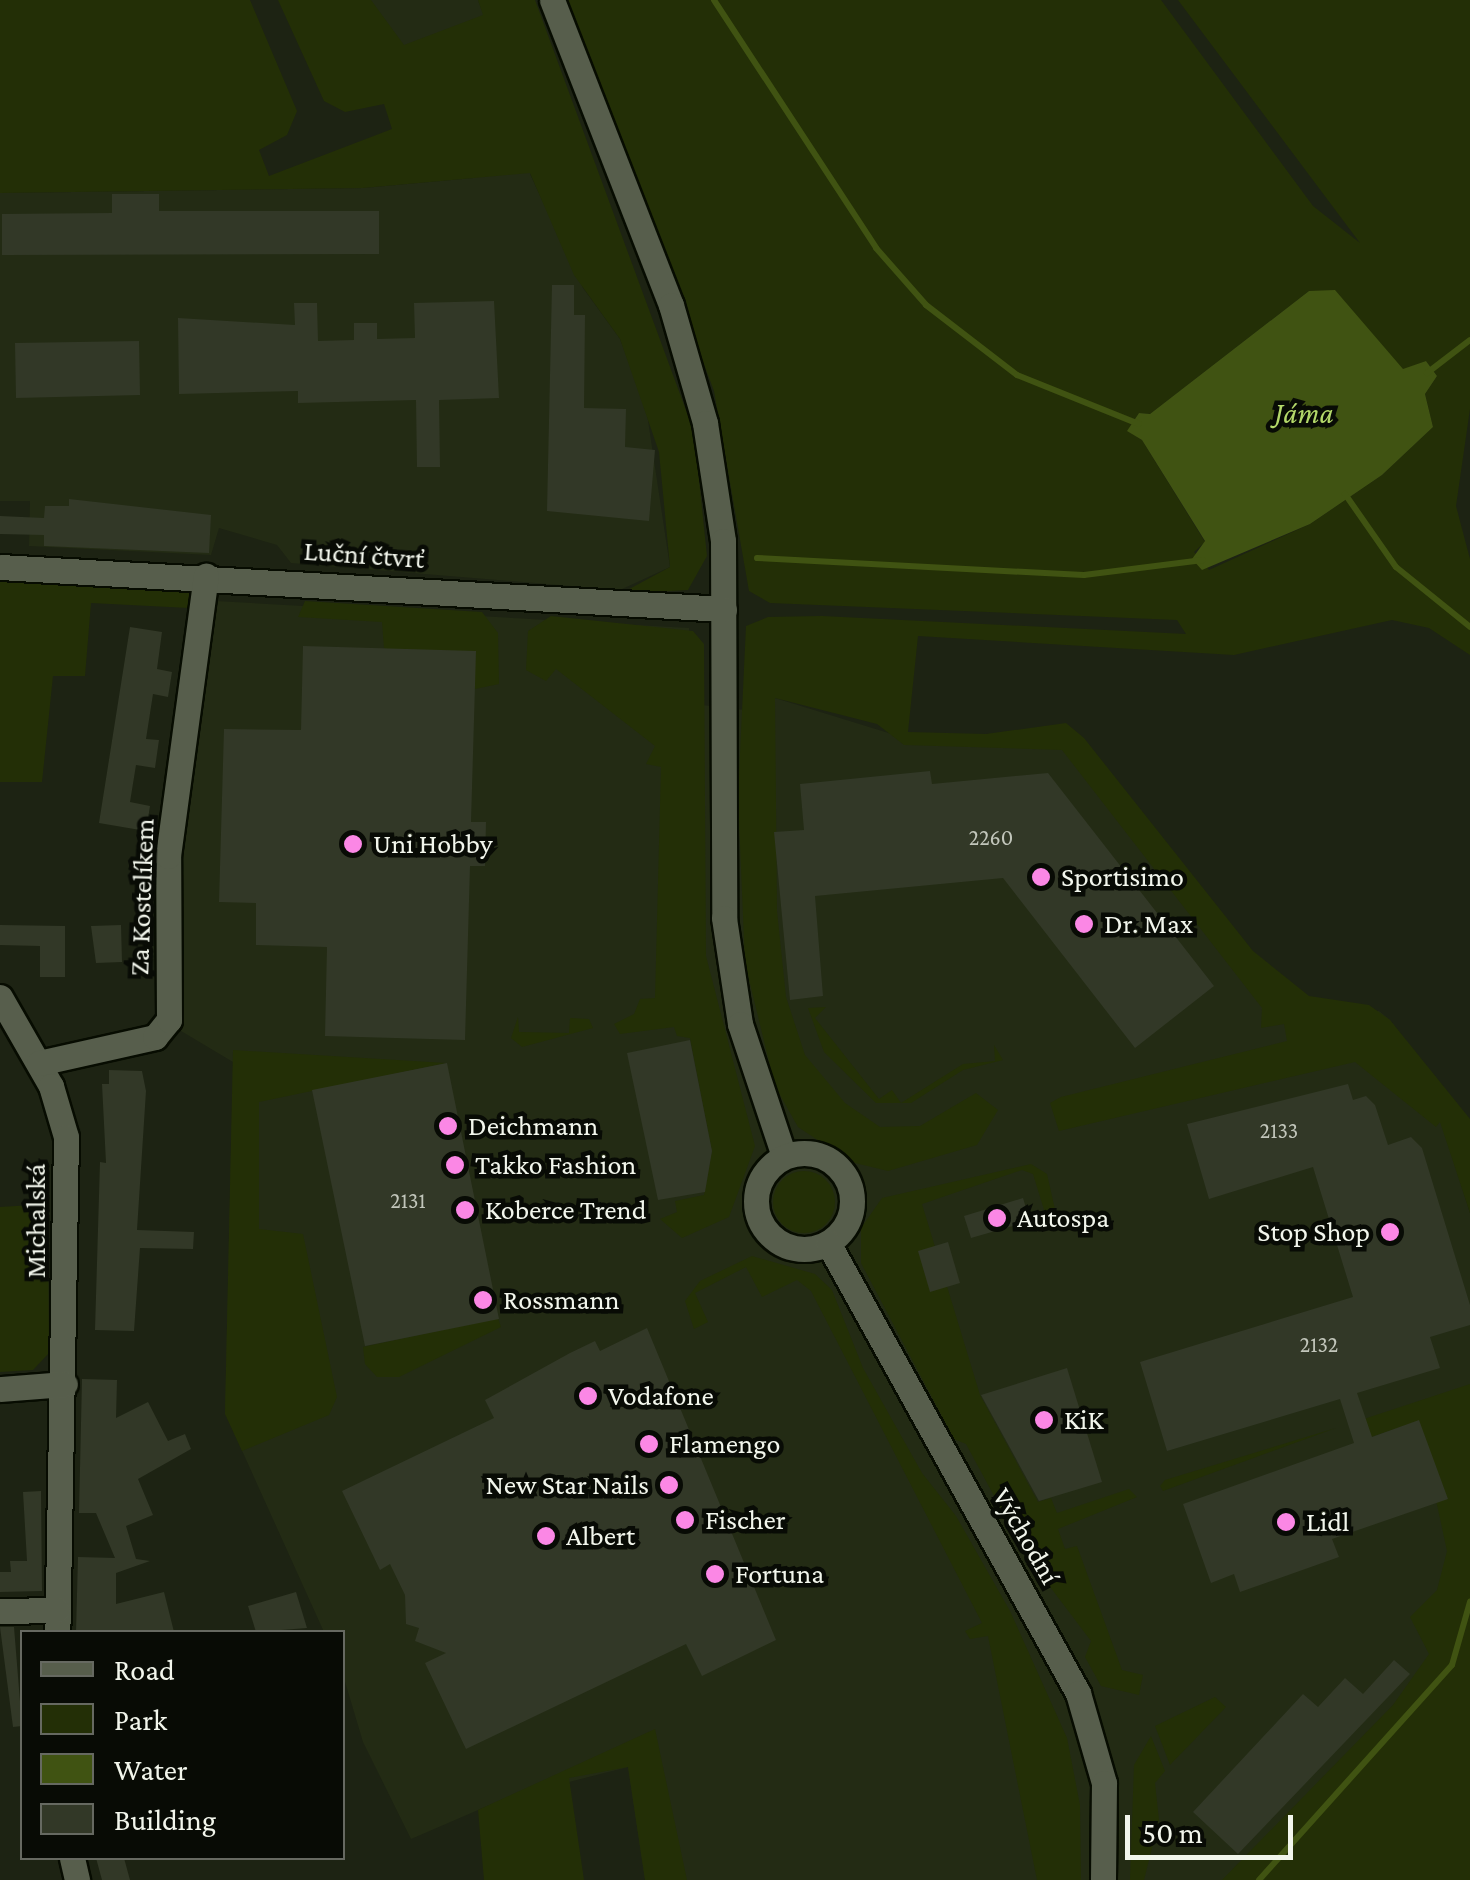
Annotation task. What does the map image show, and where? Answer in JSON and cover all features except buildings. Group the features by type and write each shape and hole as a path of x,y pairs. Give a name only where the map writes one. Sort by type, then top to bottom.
{"street":[{"path":"552,0 693,374 715,472 724,609 724,918 740,1024 784,1156"},
{"name":"Luční čtvrť","path":"0,567 724,609"},
{"name":"Za Kostelíkem","path":"40,1063 155,1036 169,1020 168,856 206,576"},
{"name":"Michalská","path":"0,998 40,1063 66,1137 57,1621"},
{"path":"784,1156 825,1157 846,1176 852,1210 828,1243 782,1244 760,1223 756,1190 784,1156"},
{"name":"Východní","path":"828,1243 1078,1693 1104,1783 1103,1880"},
{"path":"0,1389 64,1384"},
{"path":"0,1611 57,1621"}],"shaded area":[{"path":"338,0 478,0 545,172 530,174 583,288 620,339 646,407 670,567 620,590 291,563 277,545 219,528 211,555 29,546 30,501 0,501 0,193 363,188 473,178"},
{"path":"216,601 689,628 694,704 770,713 775,698 908,739 1066,729 1281,1007 1379,1011 1423,1064 1470,1213 1470,1552 1423,1673 1231,1880 645,1880 628,1767 506,1798 411,1839 363,1742 345,1682 345,1630 323,1630 225,1413 233,1062 176,1028 175,896"}],"green space":[{"path":"0,0 250,0 297,111 287,135 259,150 269,176 392,129 384,104 345,112 324,101 278,0 371,0 404,45 483,15 478,0 535,0 694,432 707,556 688,590 620,594 670,567 659,452 620,339 574,275 530,173 363,188 0,193"},
{"path":"568,0 1161,0 1313,206 1360,243 1178,0 1470,0 1470,409 1456,506 1470,559 1470,655 1429,628 1392,620 1234,655 918,636 908,732 986,734 1066,723 1084,738 1253,951 1309,996 1369,1005 1390,1020 1470,1119 1470,1213 1440,1122 1436,1127 1355,1062 1059,1131 1050,1103 1061,1097 1287,1041 1284,1024 1261,1028 1262,1008 1062,750 904,745 877,724 775,698 777,911 786,997 805,1055 845,1103 880,1127 920,1126 976,1093 998,1110 977,1145 888,1171 851,1162 798,1127 775,1086 745,963 738,797 746,626 768,617 822,616 1186,634 1177,620 770,603 749,591 714,391","holes":["1309,291 1403,370 1426,361 1437,376 1425,394 1433,427 1382,475 1310,524 1209,570 1194,552 1205,542 1142,440 1128,431 1139,413 1150,414"]},
{"path":"0,576 191,587 189,608 91,603 85,676 53,676 42,782 0,782"},
{"path":"305,601 482,612 498,633 499,684 475,689 384,648 382,622 298,617"},
{"path":"551,616 693,631 704,644 706,956 755,1146 729,1217 682,1238 660,1219 677,1212 675,1201 704,1195 712,1151 690,1038 677,1036 674,1027 620,1034 614,1024 634,1014 640,999 655,998 661,767 646,764 655,746 556,669 546,681 526,670 528,631"},
{"path":"826,1007 815,1018 879,1099 892,1090 901,1103 876,1103 824,1052 808,1008"},
{"path":"518,1017 519,1032 569,1033 570,1018 589,1019 593,1028 522,1047 511,1038"},
{"path":"994,1045 1003,1060 963,1070 911,1103 901,1103 963,1064 995,1061"},
{"path":"233,1050 446,1063 259,1102 259,1229 303,1234 337,1397 329,1415 242,1451 225,1414"},
{"path":"1031,1164 1047,1174 1056,1214 1045,1213 1033,1174 1022,1170 922,1204 980,1395 1038,1502 1051,1498 1057,1513 1129,1489 1137,1497 1058,1529 1065,1549 1077,1546 1122,1670 1143,1675 1139,1695 1101,1686 1085,1657 1091,1641 1026,1555 966,1444 954,1439 861,1263 861,1228 882,1198"},
{"path":"804,1171 826,1180 835,1202 826,1224 804,1233 782,1224 773,1202 782,1180"},
{"path":"48,1204 49,1353 33,1370 0,1372 0,1207"},
{"path":"752,1256 815,1274 832,1290 863,1368 922,1473 956,1516 1010,1611 1067,1738 1080,1805 1081,1880 1037,1880 988,1636 970,1639 965,1631 982,1623 811,1291 797,1280 762,1297 746,1267 695,1293 708,1322 694,1329 685,1301 700,1281"},
{"path":"498,1318 501,1327 399,1377 377,1377 365,1364 363,1347"},
{"path":"1470,1384 1470,1880 1222,1880 1393,1705 1429,1654 1410,1617 1437,1590 1447,1551 1419,1421 1371,1437 1364,1419"},
{"path":"1336,1428 1163,1491 1160,1486 1165,1480"},
{"path":"1215,1697 1226,1707 1170,1765 1155,1726"},
{"path":"655,1729 687,1880 645,1880 628,1767 569,1778 584,1880 484,1880 478,1810"},
{"path":"1151,1736 1165,1771 1155,1783 1159,1820 1144,1880 1130,1880 1134,1765"}],"water":[{"name":"Jáma","path":"1335,290 1403,369 1426,361 1437,376 1425,394 1433,427 1382,475 1310,524 1202,570 1192,559 1205,541 1142,440 1127,431 1139,413 1150,414 1309,291"}],"waterway":[{"path":"714,0 876,248 926,305 1017,375 1139,424"},
{"path":"1427,373 1470,340"},
{"path":"1345,494 1396,567 1470,627"},
{"path":"757,558 1084,575 1203,560"},
{"path":"1259,1880 1452,1665 1470,1602"}],"place":[{"name":"Uni Hobby","path":"353,844"},
{"name":"Sportisimo","path":"1041,877"},
{"name":"Dr. Max","path":"1084,924"},
{"name":"Deichmann","path":"448,1126"},
{"name":"Takko Fashion","path":"455,1165"},
{"name":"Koberce Trend","path":"465,1210"},
{"name":"Autospa","path":"997,1218"},
{"name":"Stop Shop","path":"1390,1232"},
{"name":"Rossmann","path":"483,1300"},
{"name":"Vodafone","path":"588,1396"},
{"name":"KiK","path":"1044,1420"},
{"name":"Flamengo","path":"649,1444"},
{"name":"New Star Nails","path":"669,1485"},
{"name":"Fischer","path":"685,1520"},
{"name":"Lidl","path":"1286,1522"},
{"name":"Albert","path":"546,1536"},
{"name":"Fortuna","path":"715,1574"}]}
